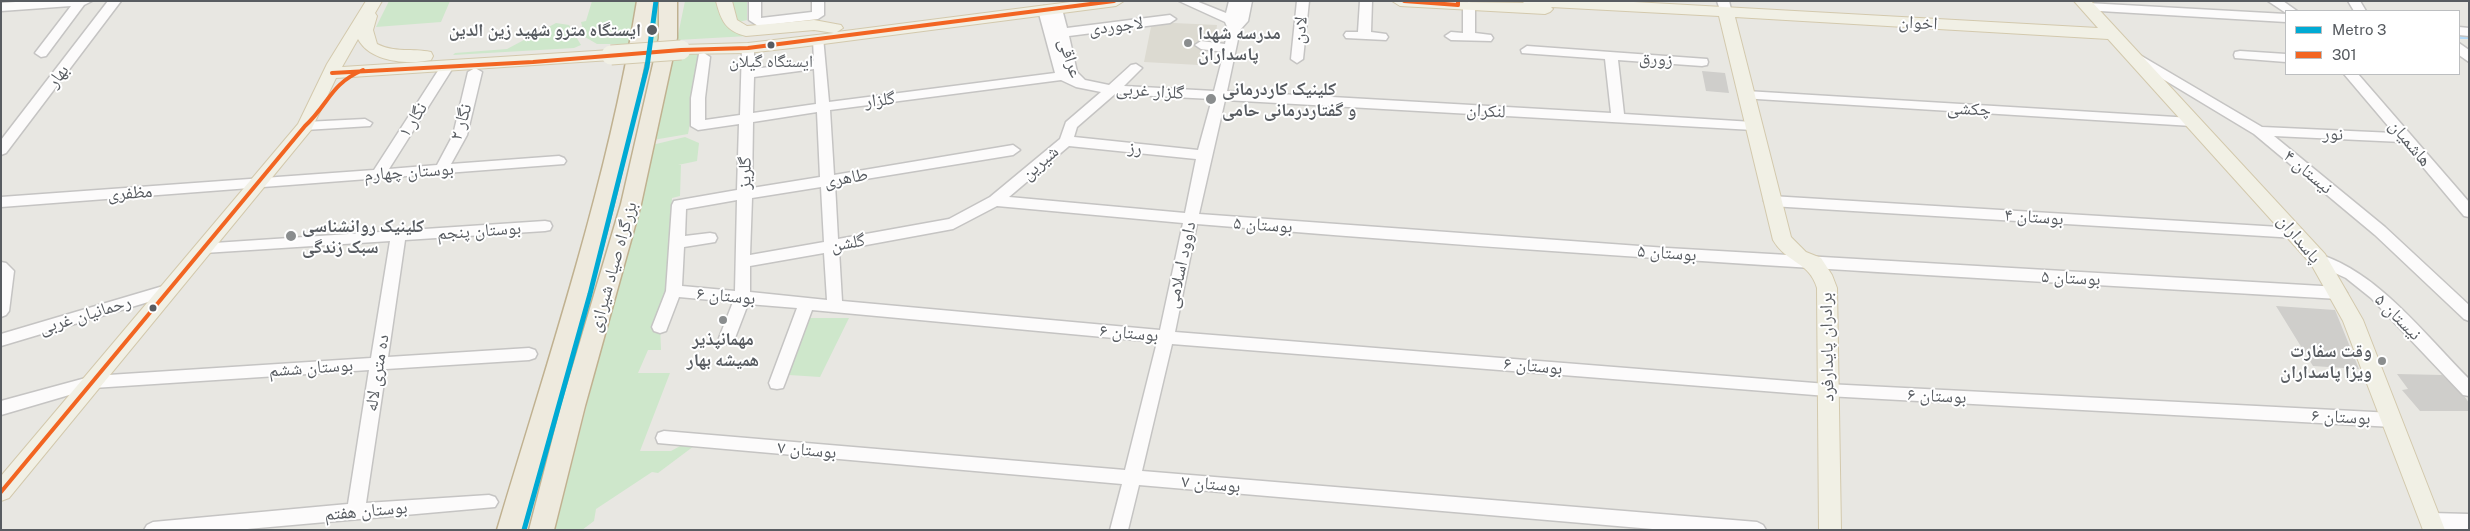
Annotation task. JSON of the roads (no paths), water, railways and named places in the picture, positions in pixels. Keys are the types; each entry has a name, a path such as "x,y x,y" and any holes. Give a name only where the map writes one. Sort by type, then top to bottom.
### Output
{"highway":[{"name":"بزرگراه صیاد شیرازی","path":"509,530 618,148 637,59 646,1"},
{"name":"بزرگراه صیاد شیرازی","path":"541,530 573,406 677,43 668,1"},
{"path":"677,43 682,1"}],"main road":[{"path":"375,1 363,30 370,46 385,54 448,62"},
{"path":"305,126 333,69 375,1"},
{"path":"724,1 729,23 738,29 756,30 814,25 835,28"},
{"path":"677,43 748,48 819,40 926,21 1040,5 1116,1"},
{"path":"1400,1 1725,10"},
{"path":"1530,1 1674,6 1725,10"},
{"name":"پاسداران","path":"2084,4 2318,259 2353,320 2393,420 2432,526"},
{"path":"1725,10 1782,240 1799,257 1814,263"},
{"name":"اخوان","path":"1725,10 2111,34"},
{"path":"333,69 612,51 677,43 926,21"},
{"path":"333,69 364,70 448,62"},
{"path":"1,492 305,126 319,114 336,83 350,74 364,70"},
{"name":"برادران پایدارفرد","path":"1814,263 1823,275 1827,288 1830,530"}],"street":[{"path":"9,5 86,1"},
{"name":"بهار","path":"3,145 115,1"},
{"path":"755,1 755,20 758,22 818,16 818,1"},
{"path":"1185,1 1233,24"},
{"name":"داوود اسلامی","path":"1119,530 1166,337 1204,155 1231,49 1235,1"},
{"name":"داوود اسلامی","path":"1233,24 1242,21 1246,1"},
{"name":"لادن","path":"1297,59 1303,1"},
{"path":"1364,36 1366,1"},
{"path":"2274,1 2289,10"},
{"path":"41,53 80,2"},
{"path":"1462,4 1469,37"},
{"path":"2084,4 2285,18"},
{"name":"عراقی","path":"1040,5 1062,33 1071,73 1081,84"},
{"name":"عراقی","path":"1040,5 1062,76 1081,84"},
{"path":"2211,14 2214,5 2259,8"},
{"path":"2211,14 2226,22 2285,25"},
{"name":"لاجوردی","path":"1062,33 1170,19"},
{"path":"1350,36 1382,37"},
{"path":"1451,36 1487,38"},
{"path":"819,40 835,306"},
{"path":"1201,45 1231,49"},
{"name":"گلریز","path":"742,298 748,48"},
{"path":"2460,48 2469,58"},
{"name":"زورق","path":"1527,50 1702,62"},
{"name":"نیستان ۴","path":"2130,54 2259,131 2380,231 2469,315"},
{"path":"2240,55 2285,58"},
{"name":"زورق","path":"1611,56 1618,118"},
{"name":"گلزار","path":"704,57 698,98 698,126 823,107 1062,76"},
{"name":"نگار ۱","path":"378,174 448,62"},
{"path":"748,74 821,64"},
{"name":"شیرین","path":"953,224 995,201 1066,141 1071,125 1136,68"},
{"name":"نگار ۲","path":"441,170 460,135 475,72"},
{"name":"هاشمیان","path":"2352,75 2469,212"},
{"name":"گلزار غربی","path":"1081,84 1110,89 1219,96"},
{"name":"چکشی","path":"1746,95 2192,122"},
{"name":"لنکران","path":"1219,96 1753,126"},
{"path":"305,126 365,123"},
{"name":"نور","path":"2259,131 2406,138"},
{"name":"رز","path":"1066,141 1204,155"},
{"name":"طاهری","path":"676,243 679,204 828,182 1013,150"},
{"name":"بوستان چهارم","path":"258,182 559,161"},
{"name":"مظفری","path":"1,202 258,182"},
{"name":"بوستان ۵","path":"995,201 1190,220 1814,263 2339,293"},
{"name":"بوستان ۴","path":"1771,201 2296,233"},
{"name":"گلشن","path":"743,262 953,224"},
{"name":"بوستان پنجم","path":"204,248 545,226"},
{"name":"ده متری لاله","path":"356,511 398,236"},
{"path":"660,327 674,291 676,243 710,238"},
{"name":"نیستان ۵","path":"2318,259 2351,274 2376,294 2469,390"},
{"path":"1,311 4,269"},
{"name":"رحمانیان غربی","path":"1,340 170,290"},
{"name":"بوستان ۶","path":"674,291 1166,337 1827,390 2393,420"},
{"path":"726,338 742,298"},
{"path":"777,383 807,303"},
{"name":"بوستان ششم","path":"1,408 93,382 529,354"},
{"name":"بوستان ۷","path":"664,438 1758,530"},
{"name":"بوستان هفتم","path":"153,530 291,523 356,511 489,502"},
{"path":"2432,526 2469,522"}],"waterway":[{"path":"2460,37 2469,37"}],"metro line":[{"name":"3","path":"524,530 590,294 647,67 656,1"}],"place":[{"name":"ایستگاه مترو شهید زین الدین","path":"652,30"},
{"name":"مدرسه شهدا پاسداران","path":"1188,43"},
{"name":"ایستگاه گیلان","path":"771,45"},
{"name":"کلینیک کاردرمانی و گفتاردرمانی حامی","path":"1211,99"},
{"name":"کلینیک روانشناسی سبک زندگی","path":"291,236"},
{"name":"مهمانپذیر همیشه بهار","path":"723,320"},
{"name":"وقت سفارت ویزا پاسداران","path":"2382,361"}]}
